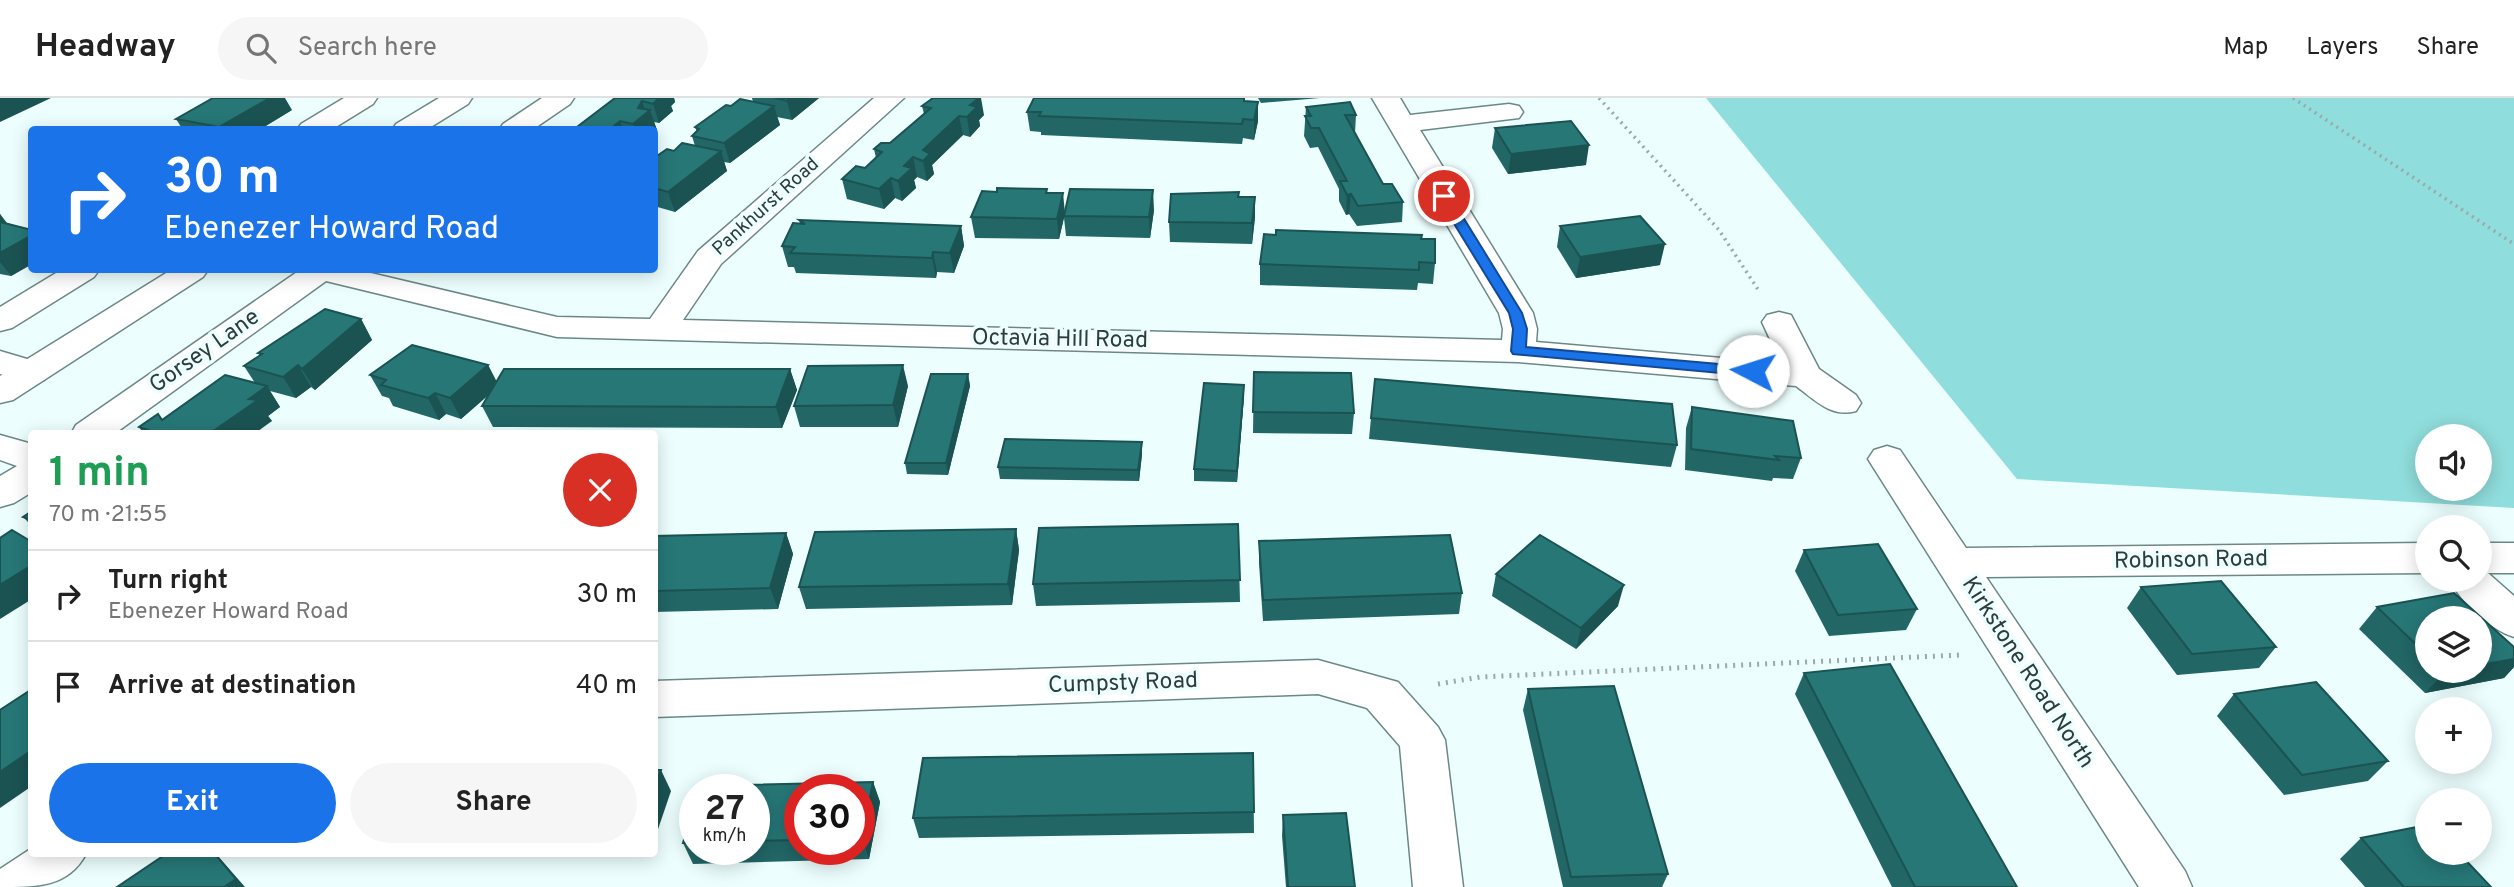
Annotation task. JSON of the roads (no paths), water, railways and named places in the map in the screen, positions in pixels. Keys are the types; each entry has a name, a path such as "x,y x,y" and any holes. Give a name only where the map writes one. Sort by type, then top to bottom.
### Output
{"street":[{"path":"318,126 363,98"},
{"path":"412,126 458,98"},
{"path":"519,126 560,98"},
{"name":"Pankhurst Road","path":"659,331 709,258 890,98"},
{"path":"1386,98 1516,313 1520,329 1518,351"},
{"path":"1401,124 1509,112"},
{"path":"0,321 78,273"},
{"path":"0,392 16,367 187,273"},
{"name":"Gorsey Lane","path":"95,430 316,273"},
{"name":"Octavia Hill Road","path":"332,273 557,327 1518,351 1805,376"},
{"path":"1779,322 1805,376 1843,403"},
{"path":"0,447 28,456"},
{"name":"Kirkstone Road North","path":"1887,459 2167,887"},
{"path":"0,494 28,476"},
{"name":"Robinson Road","path":"1955,563 2415,558"},
{"path":"2492,558 2514,558"},
{"path":"2483,592 2514,621"},
{"name":"Cumpsty Road","path":"658,699 1318,677 1382,695 1422,740 1438,887"},
{"path":"14,887 58,857"}]}
